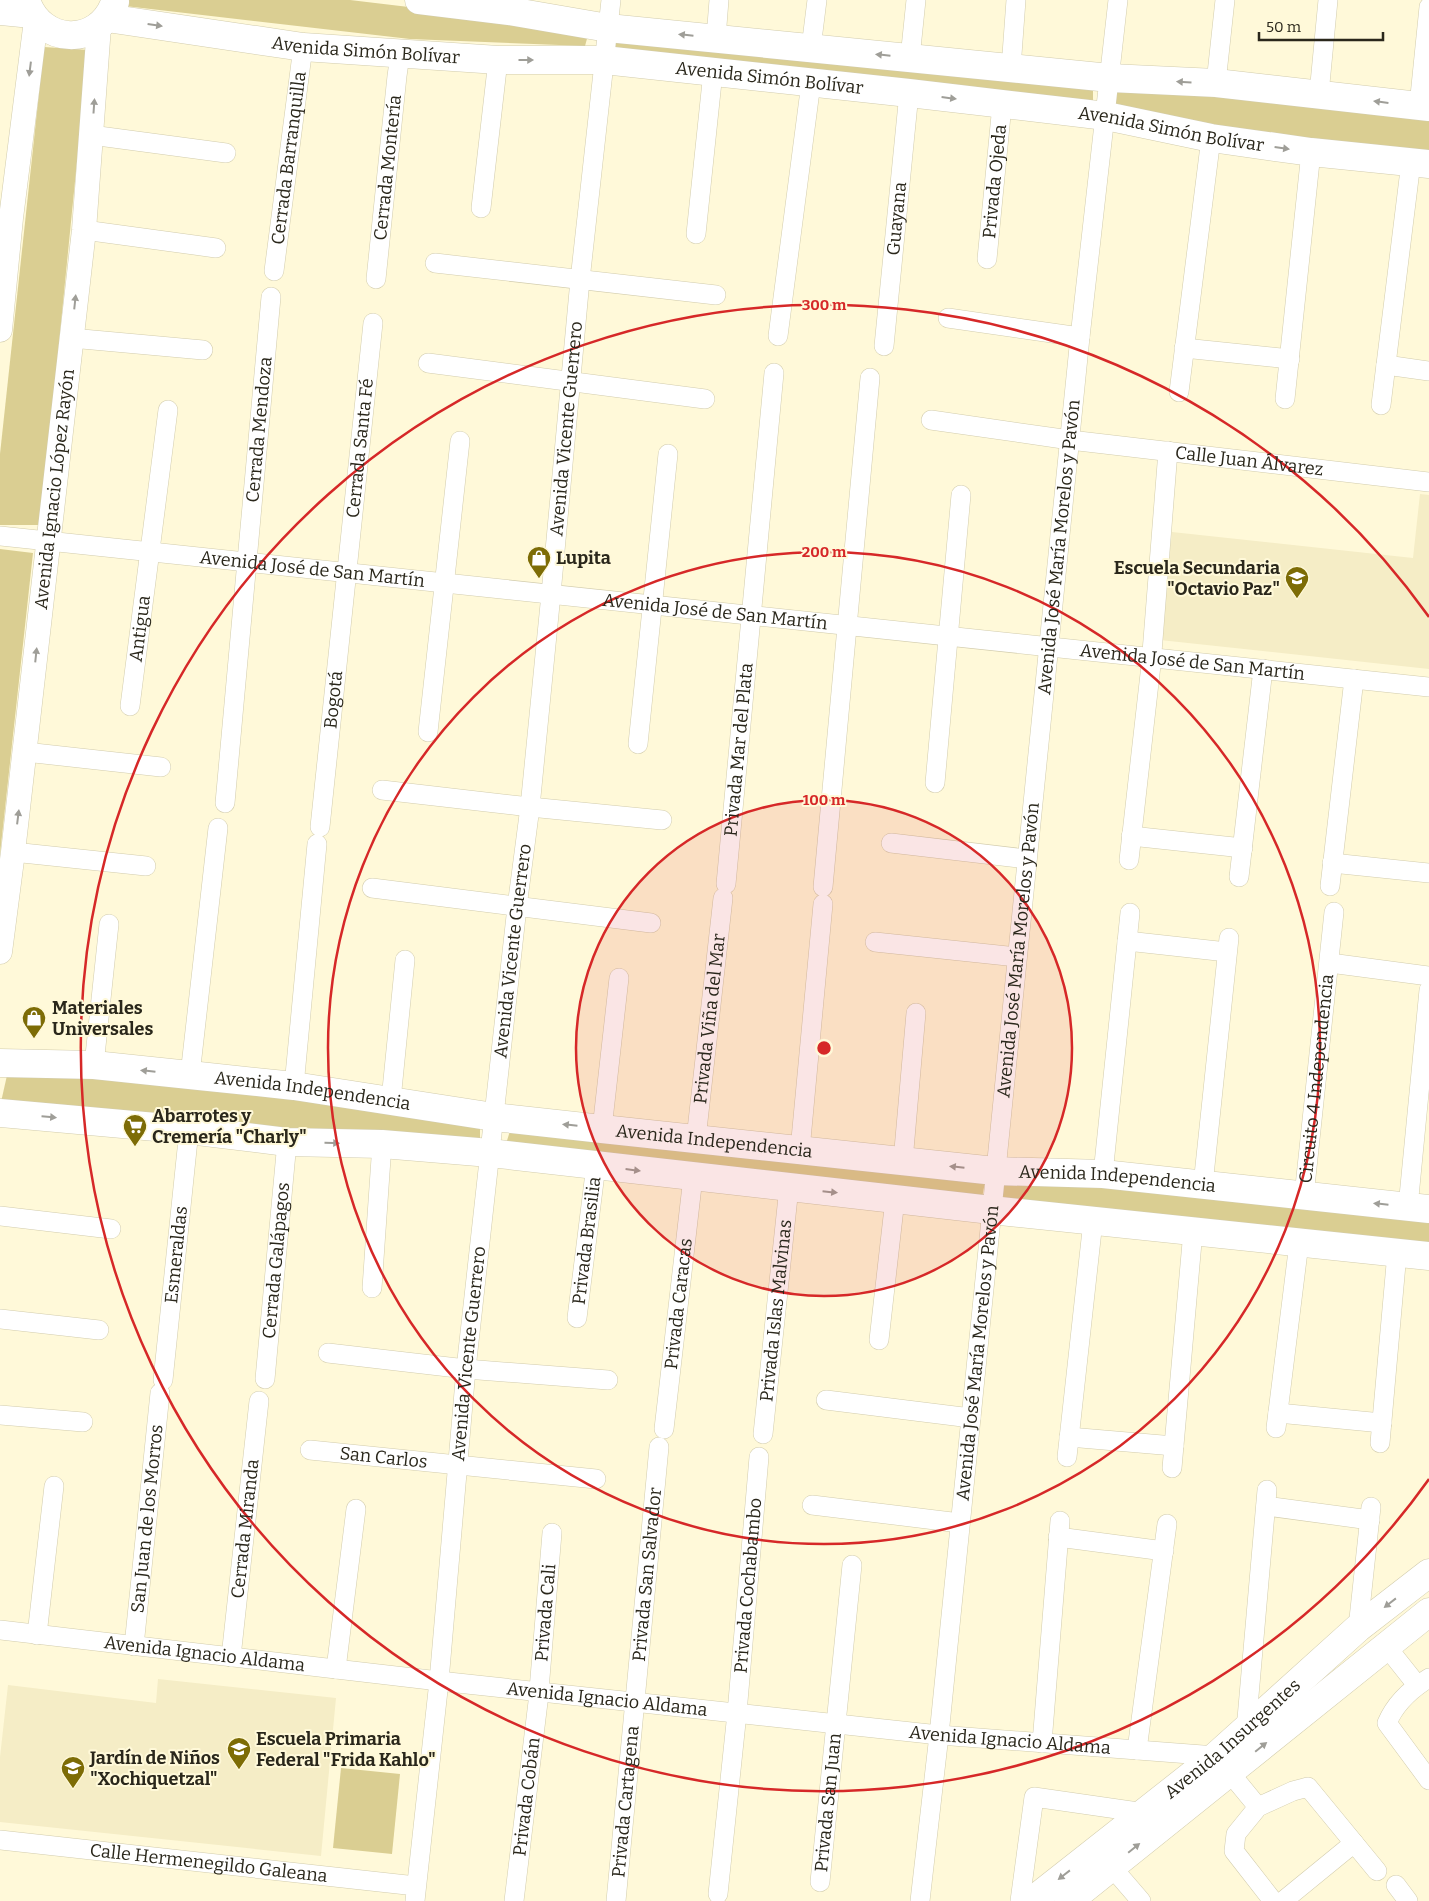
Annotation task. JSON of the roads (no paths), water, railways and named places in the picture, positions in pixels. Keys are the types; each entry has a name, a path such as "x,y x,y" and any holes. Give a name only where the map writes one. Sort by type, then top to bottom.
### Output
{"main road":[{"name":"Avenida Simón Bolívar","path":"419,0 510,5 608,28 1110,78 1216,83 1424,107"},
{"path":"0,11 31,12 47,29 60,34 74,36 87,33 107,15"},
{"name":"Avenida Simón Bolívar","path":"107,15 304,47 498,60 604,60 909,93 1106,116 1210,138 1311,152 1420,163"},
{"name":"Avenida Independencia","path":"0,1063 94,1065 294,1086 494,1117 602,1129 995,1171 1102,1174 1419,1208"},
{"name":"Avenida Independencia","path":"0,1113 189,1130 287,1142 382,1144 490,1153 991,1210 1429,1256"},
{"name":"Avenida Insurgentes","path":"1069,1901 1104,1858 1145,1813 1223,1764 1246,1730 1358,1628 1429,1573"},
{"name":"Avenida Insurgentes","path":"1032,1901 1104,1858 1223,1764 1386,1646 1429,1612"}],"street":[{"name":"Avenida Vicente Guerrero","path":"416,1893 439,1681 466,1369 517,907 530,807 552,594 580,280 611,0"},
{"path":"716,38 720,0"},
{"path":"811,48 817,0"},
{"path":"910,58 916,0"},
{"path":"1011,68 1016,0"},
{"name":"Avenida José María Morelos y Pavón","path":"920,1901 939,1734 1080,337 1118,0"},
{"path":"1216,83 1225,0"},
{"path":"1319,94 1328,0"},
{"path":"1424,107 1429,8"},
{"path":"0,325 6,218 31,12"},
{"name":"Avenida Ignacio López Rayón","path":"0,952 14,852 84,230 92,135 107,15"},
{"name":"Cerrada Barranquilla","path":"274,270 304,47"},
{"name":"Cerrada Montería","path":"376,279 400,54"},
{"path":"481,208 498,60"},
{"path":"696,234 713,72"},
{"path":"778,336 810,83"},
{"name":"Guayana","path":"884,346 909,93"},
{"name":"Privada Ojeda","path":"987,259 1002,105"},
{"path":"92,135 226,153"},
{"path":"1178,392 1210,138"},
{"path":"1285,399 1311,152"},
{"path":"1381,404 1420,163"},
{"path":"84,230 216,248"},
{"path":"435,263 716,295"},
{"name":"Cerrada Mendoza","path":"225,803 271,296"},
{"path":"948,318 1080,337"},
{"name":"Cerrada Santa Fé","path":"346,572 373,323"},
{"path":"71,338 203,350"},
{"path":"1184,348 1290,360"},
{"path":"428,363 705,399"},
{"path":"1386,365 1429,371"},
{"name":"Privada Mar del Plata","path":"724,891 774,373"},
{"path":"800,1150 870,378"},
{"name":"Antigua","path":"130,706 168,410"},
{"name":"Calle Juan Álvarez","path":"931,420 1070,440 1429,482"},
{"path":"428,732 460,441"},
{"path":"1129,860 1152,657 1168,451"},
{"path":"638,744 668,454"},
{"path":"935,783 961,495"},
{"name":"Avenida José de San Martín","path":"0,536 1429,687"},
{"name":"Bogotá","path":"294,1086 346,572"},
{"path":"1239,877 1263,669"},
{"path":"1330,886 1354,679"},
{"path":"25,752 161,767"},
{"path":"382,790 662,820"},
{"path":"190,1075 218,828"},
{"path":"1131,836 1243,848"},
{"path":"891,843 1027,859"},
{"path":"14,852 146,866"},
{"path":"1332,863 1429,873"},
{"path":"372,888 651,924"},
{"name":"Privada Viña del Mar","path":"696,1139 724,891"},
{"name":"Circuito 4 Independencia","path":"1304,1196 1334,912"},
{"path":"1102,1174 1130,913"},
{"path":"94,1065 108,924"},
{"path":"1127,941 1228,945 1203,1185"},
{"path":"875,942 1017,957"},
{"path":"390,1100 405,960"},
{"name":"Circuito 4 Independencia","path":"1330,963 1429,976"},
{"path":"602,1129 619,978"},
{"path":"1419,1208 1429,990"},
{"path":"903,1161 916,1013"},
{"name":"Esmeraldas","path":"162,1387 189,1130"},
{"name":"Cerrada Galápagos","path":"265,1379 287,1142"},
{"path":"372,1288 382,1144"},
{"name":"Privada Brasilia","path":"577,1318 596,1165"},
{"name":"Privada Caracas","path":"662,1438 693,1176"},
{"name":"Privada Islas Malvinas","path":"763,1434 789,1187"},
{"path":"879,1340 894,1199"},
{"path":"0,1216 111,1229"},
{"path":"1067,1457 1094,1221"},
{"path":"1172,1468 1193,1231"},
{"path":"1299,1243 1277,1420 1382,1423"},
{"path":"1380,1443 1397,1253"},
{"path":"0,1319 100,1330"},
{"path":"328,1353 466,1369 608,1380"},
{"name":"San Juan de los Morros","path":"134,1646 162,1387"},
{"path":"826,1400 971,1418"},
{"name":"Cerrada Miranda","path":"231,1657 260,1401"},
{"path":"0,1415 83,1422"},
{"path":"1069,1437 1174,1446"},
{"name":"Privada San Salvador","path":"636,1702 662,1438"},
{"name":"San Carlos","path":"310,1450 596,1479"},
{"name":"Privada Cochabambo","path":"718,1894 737,1713 759,1457"},
{"path":"37,1635 54,1486"},
{"path":"1246,1730 1266,1498 1370,1514 1358,1628"},
{"path":"812,1505 960,1523"},
{"path":"336,1669 356,1509"},
{"path":"1137,1750 1167,1524"},
{"path":"1042,1743 1059,1529 1164,1551"},
{"name":"Privada Cali","path":"539,1692 552,1533"},
{"name":"Privada San Juan","path":"820,1882 852,1565"},
{"name":"Avenida Ignacio Aldama","path":"0,1630 439,1681 837,1724 1137,1750 1223,1764"},
{"path":"1386,1646 1423,1682 1392,1710 1387,1723 1429,1780"},
{"name":"Privada Cobán","path":"514,1901 539,1692"},
{"name":"Privada Cartagena","path":"616,1901 636,1702"},
{"path":"1223,1764 1258,1807"},
{"path":"1273,1901 1234,1851 1236,1834 1258,1807 1293,1791 1308,1787 1377,1871"},
{"path":"1020,1901 1034,1797 1145,1813"},
{"name":"Calle Hermenegildo Galeana","path":"0,1840 416,1893"},
{"path":"1283,1901 1354,1843"},
{"path":"1104,1858 1141,1901"},
{"path":"1396,1885 1408,1901"}],"place":[{"name":"Lupita","path":"539,579"},
{"name":"Escuela Secundaria \"Octavio Paz\"","path":"1297,599"},
{"name":"Materiales Universales","path":"34,1039"},
{"name":"Abarrotes y Cremería \"Charly\"","path":"135,1147"},
{"name":"Escuela Primaria Federal \"Frida Kahlo\"","path":"239,1770"},
{"name":"Jardín de Niños \"Xochiquetzal\"","path":"73,1789"}]}
